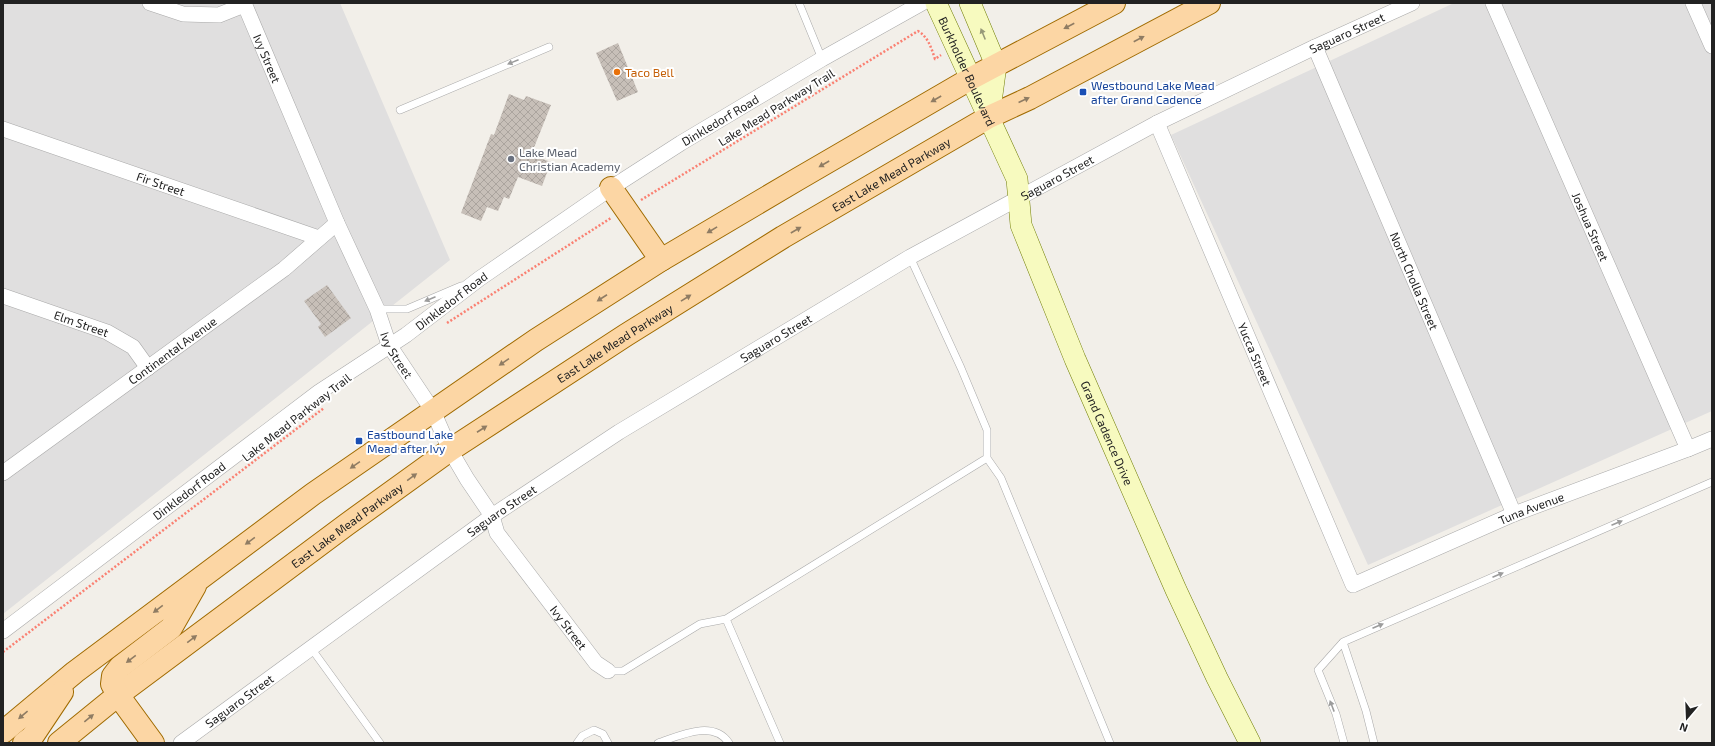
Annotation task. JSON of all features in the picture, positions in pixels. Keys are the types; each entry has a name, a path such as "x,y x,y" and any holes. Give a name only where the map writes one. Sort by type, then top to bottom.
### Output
{"main road":[{"name":"Burkholder Boulevard","path":"936,3 970,79 989,117"},
{"name":"Burkholder Boulevard","path":"970,3 996,65 989,117"},
{"path":"3,732 75,672 200,577 313,494 536,340 661,260 970,79 1114,3"},
{"name":"East Lake Mead Parkway","path":"59,743 118,695 240,602 450,450 626,335 777,241 989,117 1030,98 1193,8 1209,3"},
{"name":"Grand Cadence Drive","path":"989,117 1017,179 1021,225 1075,358 1176,590 1217,678 1251,742"},
{"path":"612,188 661,260"},
{"path":"153,743 118,695 112,684 113,676 120,667 171,628 200,577"},
{"path":"24,743 32,736 75,672"}],"street":[{"path":"150,3 183,14 219,16 244,4"},
{"name":"Dinkledorf Road","path":"3,631 319,392 406,335 479,279 612,188 681,143 822,59 922,3"},
{"name":"Saguaro Street","path":"181,743 492,516 619,432 910,257 1157,123 1315,47 1412,3"},
{"name":"Joshua Street","path":"1493,3 1688,449"},
{"path":"1693,3 1712,46"},
{"name":"Ivy Street","path":"244,4 337,223 377,309 389,345 433,411 450,450 467,480 492,516 497,533 596,663 608,671"},
{"name":"North Cholla Street","path":"1315,47 1514,514"},
{"name":"Yucca Street","path":"1157,123 1353,585"},
{"name":"Fir Street","path":"3,129 319,238"},
{"name":"Continental Avenue","path":"3,473 284,269 337,223"},
{"name":"Elm Street","path":"3,296 107,332 133,347 148,368"},
{"name":"Tuna Avenue","path":"1353,585 1514,514 1688,449 1712,438"}],"lane":[{"path":"800,3 822,59"},
{"path":"400,110 550,47"},
{"path":"910,257 961,368 987,430 987,458 1001,478 1110,743"},
{"path":"377,309 407,309 479,279"},
{"path":"608,671 623,671 700,624 726,619 987,458"},
{"path":"1344,743 1336,714 1318,670 1343,642 1712,482"},
{"path":"726,619 780,743"},
{"path":"1343,642 1366,711 1374,743"},
{"path":"311,648 381,743"},
{"path":"577,743 582,736 594,730 603,734 608,743"},
{"path":"658,743 690,733 708,731 716,732 723,736 729,743"}],"path":[{"name":"Lake Mead Parkway Trail","path":"643,199 917,30 924,34 928,40 935,58"},
{"path":"447,323 614,217"},
{"name":"Lake Mead Parkway Trail","path":"3,652 327,406"}],"shaded area":[{"path":"3,3 340,3 450,260 3,614"},
{"path":"1454,3 1712,3 1712,411 1368,565 1171,135"}],"building":[{"name":"Taco Bell","path":"618,43 638,92 617,101 596,53"},
{"name":"Lake Mead Christian Academy","path":"509,94 524,100 526,96 551,105 531,155 551,162 542,186 518,177 509,199 504,197 498,211 487,207 481,221 461,213 491,134 494,135"},
{"path":"327,285 351,318 325,337 318,327 321,324 304,301"}],"place":[{"name":"Taco Bell","path":"617,72"},
{"name":"Westbound Lake Mead after Grand Cadence","path":"1083,92"},
{"name":"Lake Mead Christian Academy","path":"511,159"},
{"name":"Eastbound Lake Mead after Ivy","path":"359,441"}]}
